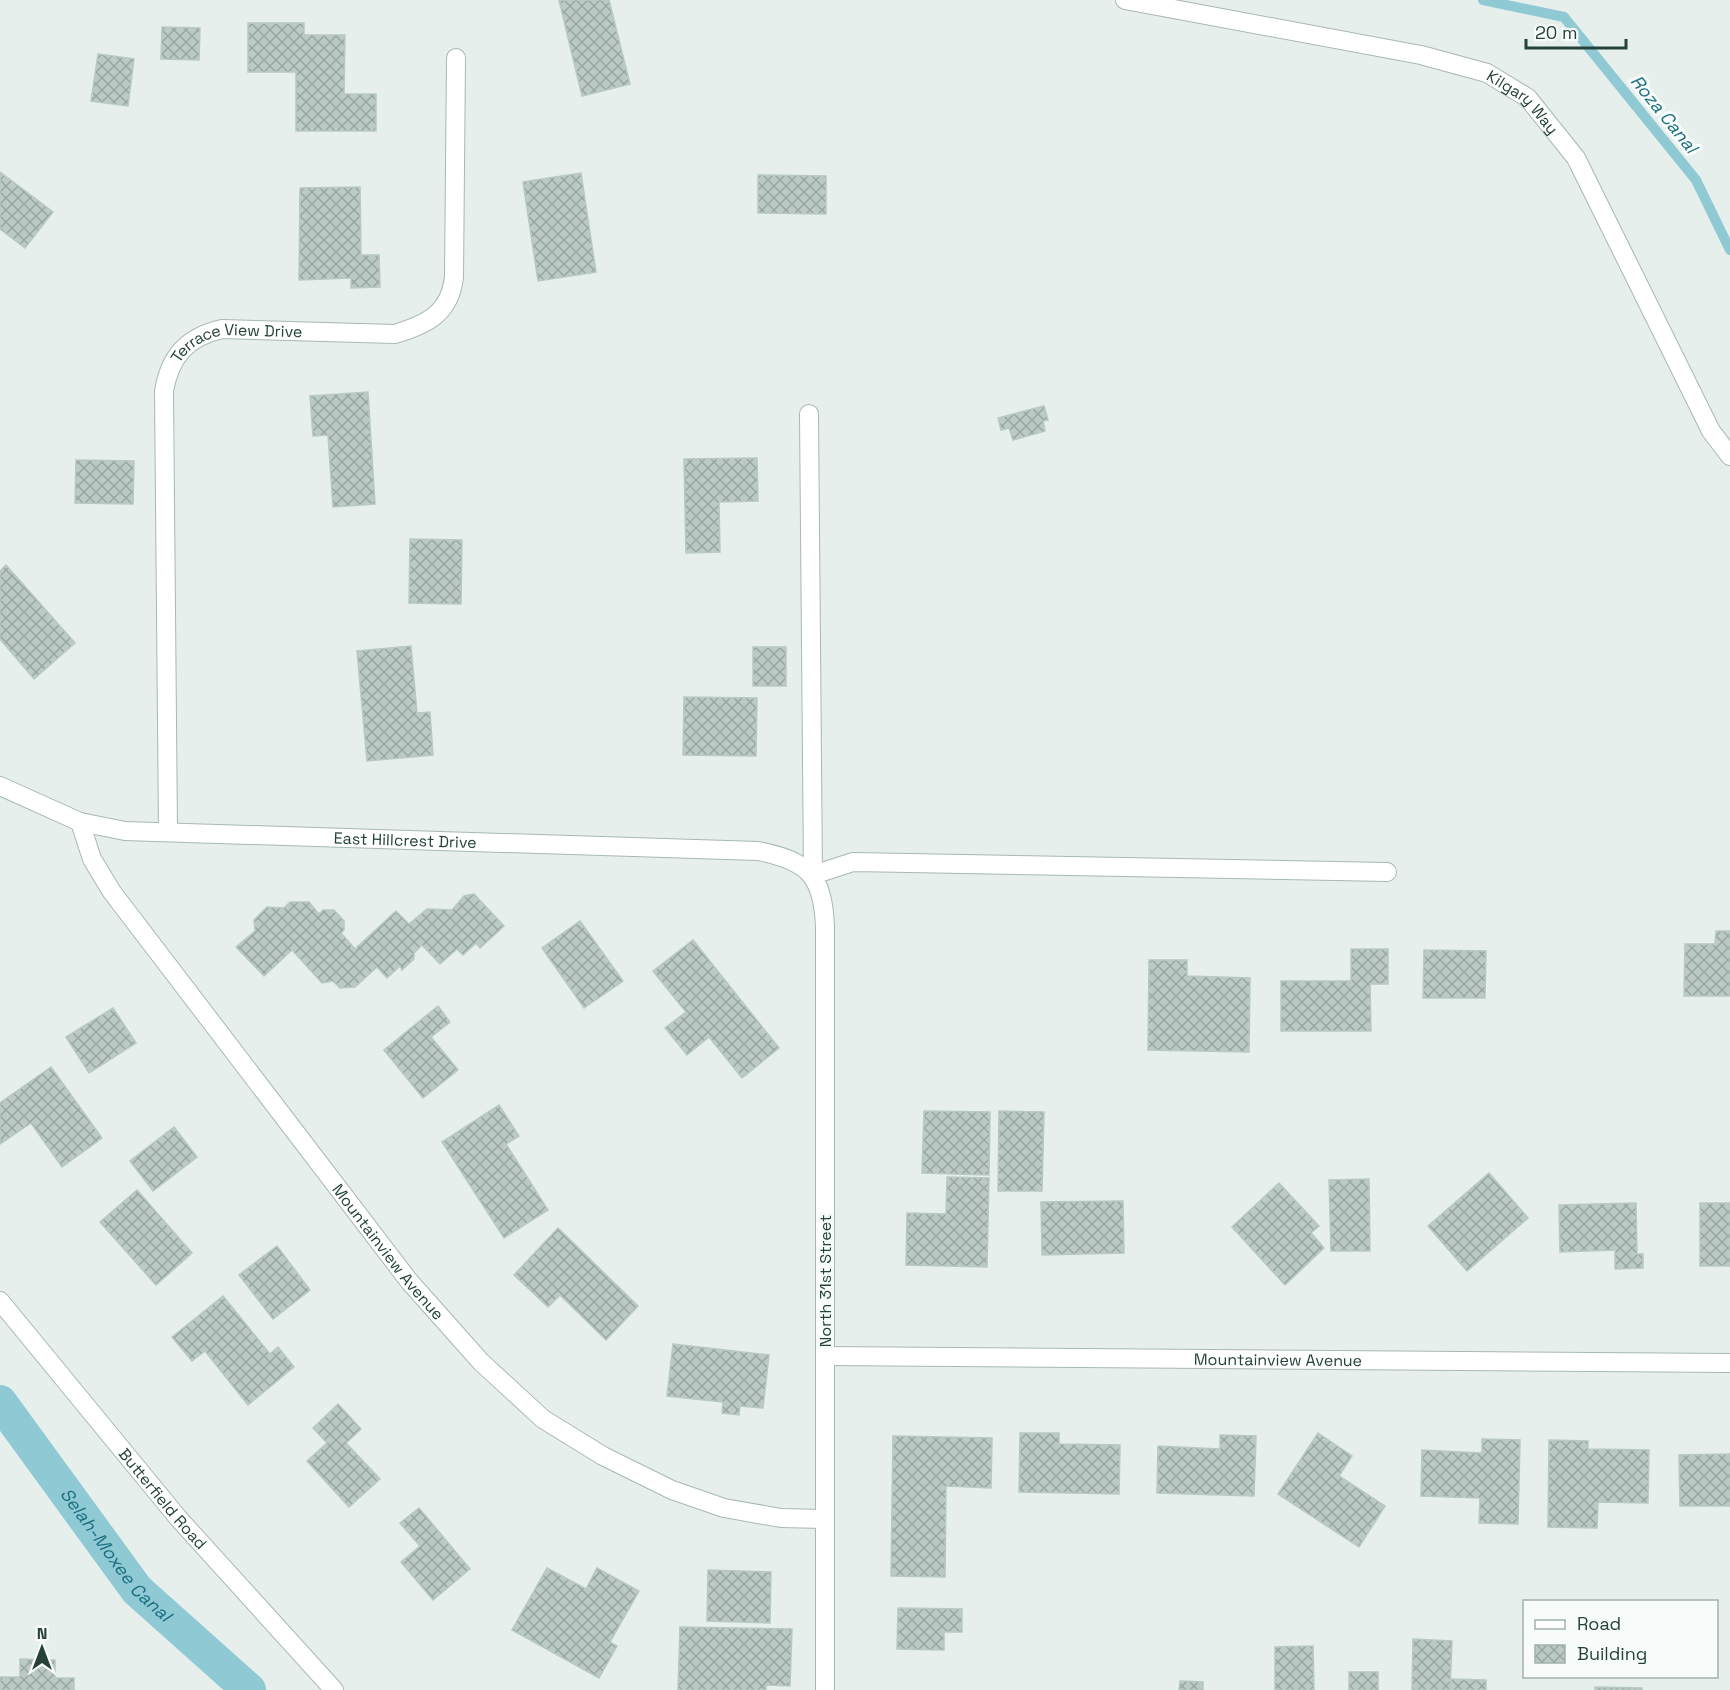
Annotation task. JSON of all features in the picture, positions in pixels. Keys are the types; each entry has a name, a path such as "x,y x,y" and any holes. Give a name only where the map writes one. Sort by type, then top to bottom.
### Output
{"street":[{"name":"Kilgary Way","path":"1125,0 1421,56 1487,73 1528,98 1576,158 1711,431 1730,456"},
{"name":"Terrace View Drive","path":"168,832 164,391 167,374 175,358 187,345 203,334 222,329 396,334 416,328 446,307 452,292 454,277 456,58"},
{"path":"809,414 813,875 854,862 1387,872"},
{"name":"East Hillcrest Drive","path":"0,786 80,822 125,831 758,851 800,863 813,875"},
{"name":"Mountainview Avenue","path":"80,822 92,859 111,892 402,1272 481,1362 543,1419 603,1456 672,1490 724,1508 781,1518 824,1519"},
{"name":"North 31st Street","path":"813,875 824,903 825,927 825,1690"},
{"name":"Butterfield Road","path":"0,1301 178,1519 334,1690"},
{"name":"Mountainview Avenue","path":"825,1356 1730,1363"}],"building":[{"path":"559,0 609,0 630,84 582,96"},
{"path":"248,23 304,23 304,35 345,35 344,94 376,94 376,131 296,131 296,72 248,72"},
{"path":"162,27 200,28 199,60 161,59"},
{"path":"98,54 134,59 128,106 91,101"},
{"path":"0,172 53,212 25,248 0,229"},
{"path":"581,173 596,272 538,281 523,182"},
{"path":"758,175 826,176 826,214 758,213"},
{"path":"360,187 361,255 379,255 380,287 351,288 351,278 299,280 300,188"},
{"path":"368,392 375,504 333,507 328,435 313,436 310,396"},
{"path":"1044,406 1048,420 1043,421 1045,431 1013,440 1009,428 1001,430 998,418"},
{"path":"757,458 758,501 719,502 720,552 686,553 684,459"},
{"path":"76,460 134,461 133,504 75,503"},
{"path":"410,539 462,540 461,604 409,603"},
{"path":"6,565 75,643 34,679 0,639 0,571"},
{"path":"411,646 417,713 430,712 433,755 367,761 357,651"},
{"path":"753,647 786,647 786,686 753,686"},
{"path":"684,697 757,698 756,756 683,755"},
{"path":"474,894 504,926 480,948 476,943 463,955 457,949 440,964 422,945 414,953 414,959 402,970 400,966 387,978 377,967 355,987 340,988 333,981 322,983 292,950 264,976 236,947 255,931 254,920 267,907 284,908 290,902 309,902 319,914 323,910 334,910 344,921 344,930 341,933 355,949 396,911 409,924 427,909 452,910 464,896"},
{"path":"580,921 623,981 584,1008 542,948"},
{"path":"1716,931 1730,931 1730,996 1684,996 1685,944 1715,944"},
{"path":"693,940 779,1048 742,1078 709,1037 687,1055 665,1028 686,1012 653,971"},
{"path":"1351,949 1388,949 1388,984 1370,984 1371,1031 1281,1031 1281,981 1351,981"},
{"path":"1424,950 1486,951 1485,998 1423,998"},
{"path":"1149,960 1187,960 1187,976 1250,978 1249,1052 1148,1050"},
{"path":"438,1006 450,1022 431,1037 458,1070 423,1098 384,1050"},
{"path":"113,1008 136,1043 89,1073 66,1037"},
{"path":"51,1067 102,1138 62,1167 31,1123 0,1144 0,1103"},
{"path":"499,1105 519,1136 506,1144 548,1210 504,1238 442,1142"},
{"path":"924,1111 990,1112 989,1175 922,1173"},
{"path":"999,1111 1044,1112 1042,1191 998,1191"},
{"path":"174,1127 197,1157 153,1191 130,1161"},
{"path":"1489,1173 1528,1218 1467,1271 1428,1226"},
{"path":"947,1177 989,1178 987,1267 906,1265 907,1213 946,1214"},
{"path":"1369,1179 1370,1251 1331,1251 1329,1180"},
{"path":"1279,1183 1319,1226 1311,1233 1324,1248 1285,1285 1232,1227"},
{"path":"137,1190 192,1253 156,1285 100,1222"},
{"path":"1123,1201 1124,1253 1042,1255 1041,1202"},
{"path":"1636,1203 1637,1254 1643,1254 1643,1268 1615,1269 1615,1250 1560,1252 1559,1205"},
{"path":"1700,1203 1730,1203 1730,1266 1700,1266"},
{"path":"558,1228 638,1306 606,1340 560,1295 548,1307 514,1275"},
{"path":"277,1246 310,1290 273,1319 239,1275"},
{"path":"223,1296 270,1354 278,1347 294,1367 248,1405 205,1351 192,1361 172,1337"},
{"path":"673,1344 769,1355 763,1408 740,1406 739,1415 722,1413 723,1402 667,1396"},
{"path":"338,1404 361,1429 346,1443 380,1479 349,1507 307,1461 327,1443 313,1428"},
{"path":"1020,1433 1059,1433 1059,1444 1120,1445 1119,1494 1019,1492"},
{"path":"1318,1433 1352,1456 1339,1476 1385,1506 1359,1547 1278,1494"},
{"path":"1220,1435 1256,1436 1254,1496 1157,1493 1158,1446 1220,1449"},
{"path":"893,1436 992,1438 991,1488 946,1486 945,1577 891,1576"},
{"path":"1482,1439 1520,1440 1518,1524 1479,1523 1480,1498 1421,1496 1422,1450 1482,1453"},
{"path":"1549,1440 1588,1441 1588,1449 1649,1450 1648,1503 1598,1502 1597,1528 1548,1527"},
{"path":"1730,1454 1730,1506 1680,1506 1679,1455"},
{"path":"419,1508 470,1569 433,1600 401,1562 420,1546 400,1523"},
{"path":"547,1568 586,1589 597,1568 639,1591 610,1642 617,1646 599,1678 512,1630"},
{"path":"708,1570 771,1572 770,1623 707,1621"},
{"path":"898,1608 962,1609 962,1632 944,1632 944,1650 897,1649"},
{"path":"680,1627 792,1629 790,1686 766,1685 766,1690 678,1690"},
{"path":"1413,1639 1452,1641 1450,1690 1412,1690"},
{"path":"1313,1646 1314,1690 1275,1690 1275,1647"},
{"path":"20,1659 55,1660 55,1678 74,1678 74,1690 0,1690 0,1677 20,1677"},
{"path":"1349,1672 1378,1672 1378,1690 1349,1690"},
{"path":"1451,1679 1486,1680 1486,1690 1451,1690"},
{"path":"1180,1681 1203,1682 1203,1690 1179,1690"},
{"path":"1595,1687 1642,1688 1642,1690 1595,1690"}],"waterway":[{"name":"Roza Canal","path":"1483,0 1564,17 1696,180 1730,250"},
{"name":"Selah-Moxee Canal","path":"0,1402 137,1590 249,1690"}]}
